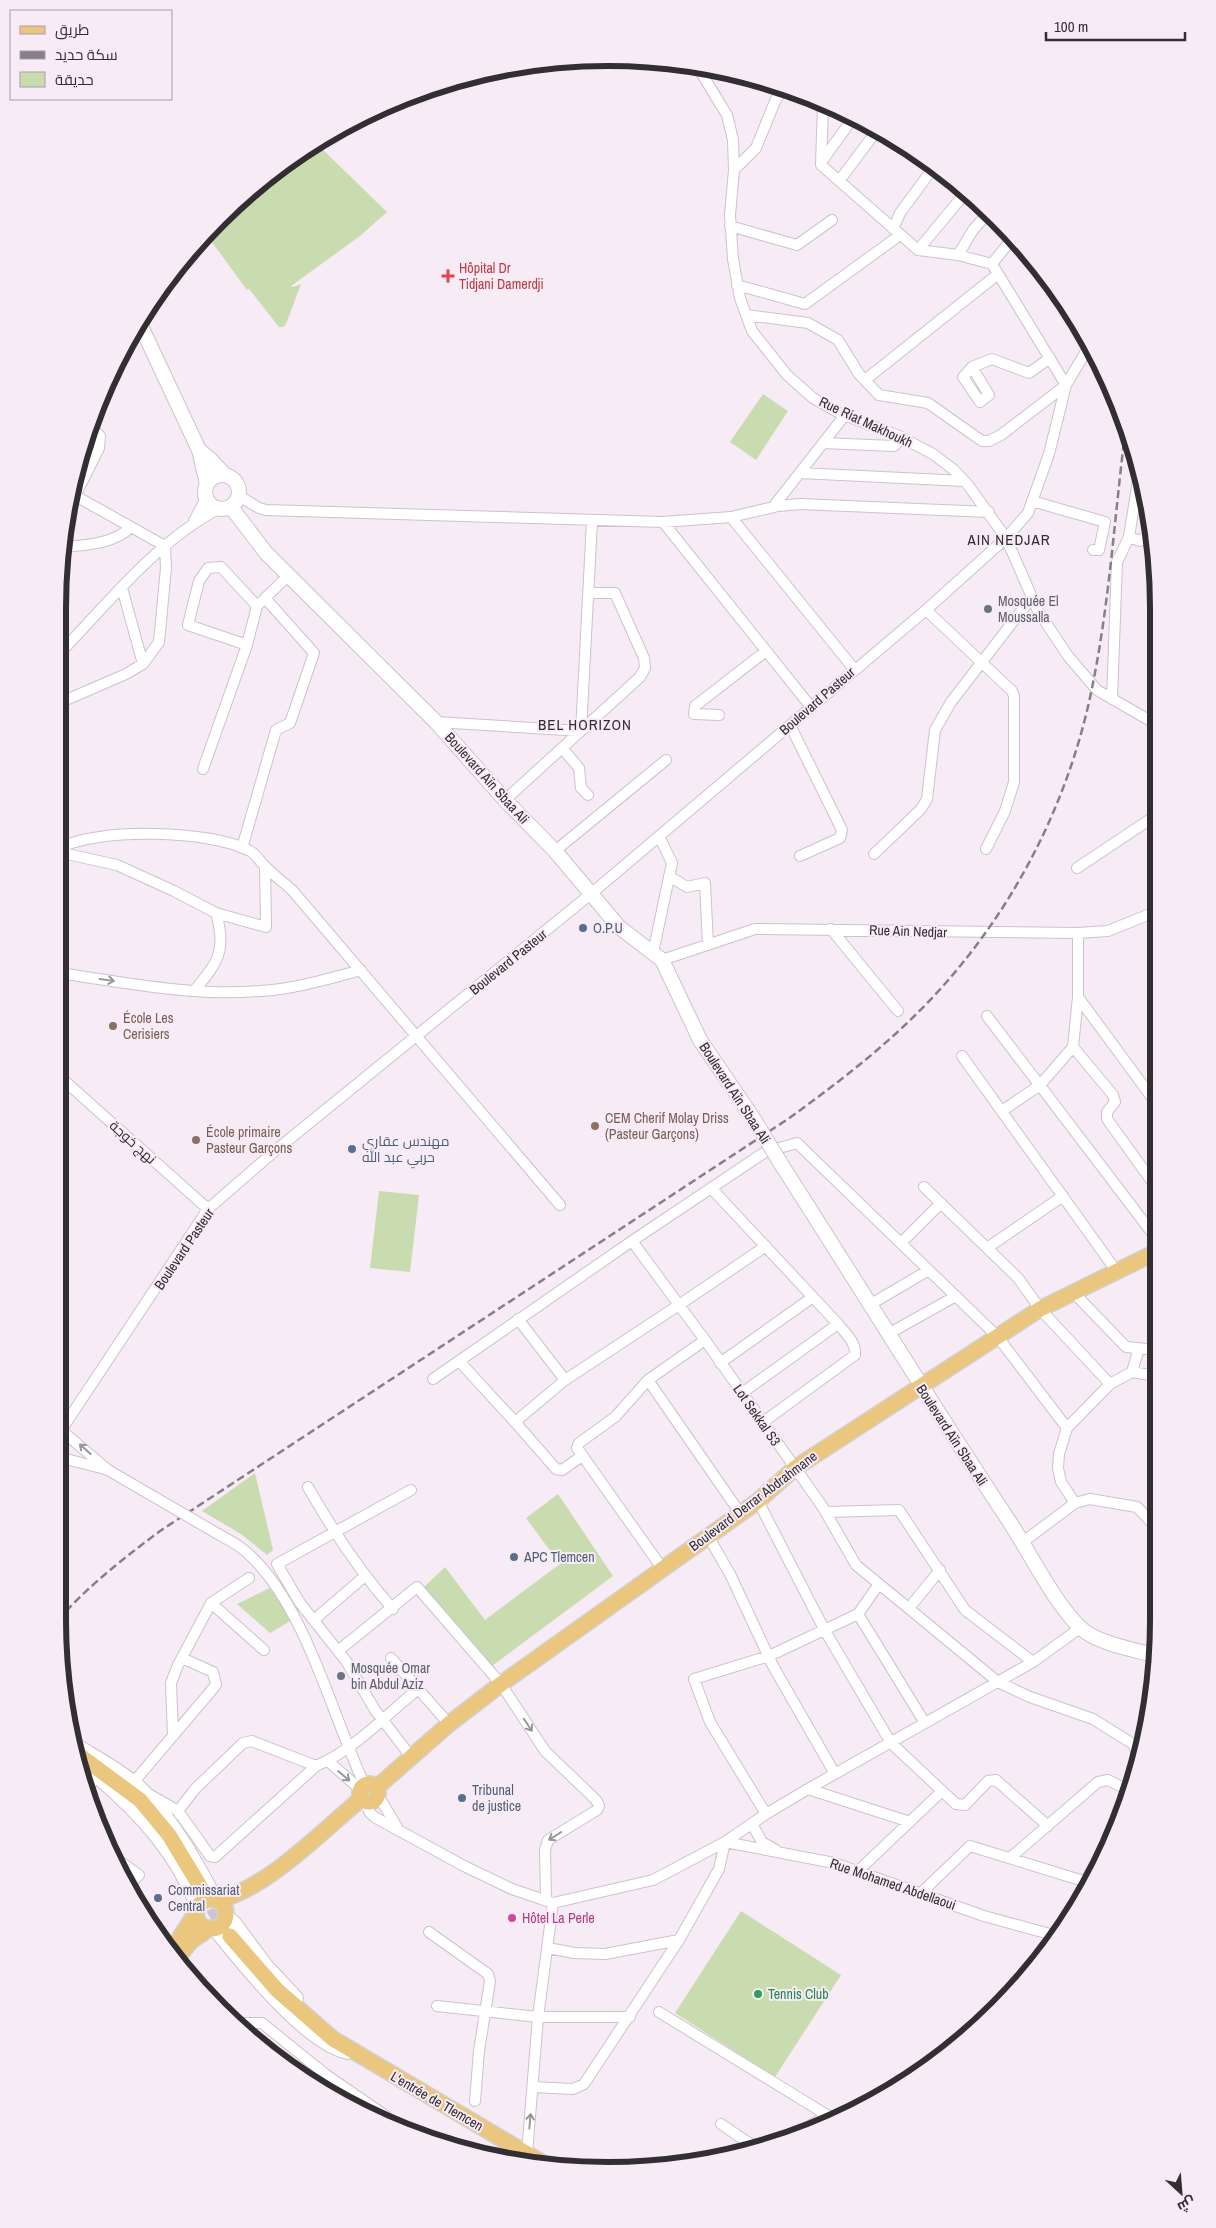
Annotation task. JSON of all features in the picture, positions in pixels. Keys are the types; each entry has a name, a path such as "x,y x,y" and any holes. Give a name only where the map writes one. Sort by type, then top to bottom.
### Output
{"main road":[{"path":"143,331 199,450 209,503 229,504 236,482 225,475 199,450"},
{"path":"207,491 215,477 225,475"},
{"name":"Boulevard Aïn Sbaa Ali","path":"229,504 266,553 436,722 505,800 555,851 619,927 657,957 700,1040 753,1118 871,1304 919,1385 1023,1542 1066,1612 1080,1628 1096,1638 1149,1654"},
{"name":"Boulevard Derrar Abdrahmane","path":"221,1907 280,1867 412,1758 449,1724 501,1684 758,1501 795,1468 919,1385 1040,1309 1150,1255"},
{"name":"L'entrée de Tlemcen","path":"83,1750 137,1787 163,1813 184,1843 221,1907 272,1973 297,1999 346,2041 354,2053"},
{"path":"85,1759 140,1800 169,1835 200,1888"},
{"path":"87,1768 142,1816 156,1833 181,1872 197,1909 201,1924 212,1928"},
{"path":"175,1945 197,1909 207,1899 221,1907 220,1925 191,1941 181,1954"},
{"name":"L'entrée de Tlemcen","path":"212,1928 253,1976 289,2012 327,2044 337,2050 354,2053"},
{"name":"L'entrée de Tlemcen","path":"230,1936 277,1990 323,2031 354,2053 530,2156"}],"street":[{"name":"Rue Riat Makhoukh","path":"703,75 727,114 733,140 734,170 730,226 737,284 752,331 787,375 814,398 844,415 902,438 933,454 964,480 1006,538 1038,611 1068,656 1097,690 1150,721"},
{"path":"734,170 756,148 776,99 780,94"},
{"path":"823,111 822,166 918,250 958,255 992,264 1066,385"},
{"path":"822,162 850,123"},
{"path":"839,181 873,136"},
{"path":"737,284 805,304 897,232 900,213 930,173"},
{"path":"918,250 961,198"},
{"path":"958,255 973,230 984,218"},
{"path":"730,226 797,245 832,220"},
{"path":"992,264 1009,244"},
{"path":"865,380 998,274"},
{"path":"746,315 808,323 838,340 859,374 879,395 928,403 982,441 989,441 1001,435 1066,385 1085,352"},
{"path":"972,367 992,359 1030,373 1050,358"},
{"name":"Boulevard Pasteur","path":"66,1422 208,1209 276,1150 592,893 854,669 926,610 1006,538 1028,513 1049,454 1066,385"},
{"path":"773,507 844,415"},
{"path":"83,476 98,448 100,436 96,432"},
{"path":"822,443 894,446 902,438"},
{"path":"800,472 964,480"},
{"path":"66,647 122,588 165,546 190,525 198,515 207,491"},
{"path":"1112,699 1117,562 1129,537 1136,491"},
{"path":"78,498 165,546"},
{"path":"1032,502 1105,522 1099,550 1093,550"},
{"path":"190,525 229,504 266,510 663,522 731,517 773,507 800,504 989,512"},
{"path":"731,517 854,669"},
{"path":"581,731 592,521"},
{"path":"663,522 811,707"},
{"path":"70,546 86,545 121,537 130,527"},
{"path":"1129,537 1140,541 1145,537"},
{"path":"66,700 126,674 143,664 159,642 166,568 165,546"},
{"path":"247,645 188,625 199,581 208,568 222,567 257,606"},
{"path":"203,769 247,645 257,606 288,576"},
{"path":"122,588 143,664"},
{"path":"505,800 640,677 645,668 644,658 615,593 589,593"},
{"path":"874,854 921,809 927,799 935,730 951,702 1032,597"},
{"path":"242,848 276,730 290,723 314,653 265,598"},
{"path":"926,610 1012,691 1014,696 1014,782 1005,811 986,849"},
{"path":"719,715 694,714 695,706 766,651"},
{"path":"436,722 581,731"},
{"path":"790,725 842,830 842,835 837,840 800,856"},
{"path":"562,748 579,768 581,788 588,795"},
{"path":"555,851 666,760"},
{"path":"1077,868 1150,819"},
{"path":"66,847 110,836 140,833 185,836 242,848 252,852 292,890 560,1205"},
{"path":"657,957 672,863 659,836"},
{"path":"66,851 118,866 216,913 266,927 265,866"},
{"path":"669,876 687,886 705,883 708,945"},
{"path":"194,992 218,961 222,948 222,934 216,913"},
{"name":"Rue Ain Nedjar","path":"657,957 708,945 755,929 1078,933 1108,930 1150,915"},
{"path":"831,929 898,1010"},
{"path":"1002,1111 1040,1085 1073,1047 1078,997 1078,933"},
{"path":"66,974 194,992 260,992 323,980 361,970"},
{"path":"1078,997 1150,1095"},
{"path":"987,1016 1150,1230"},
{"path":"1073,1047 1113,1095 1115,1102 1107,1112 1107,1119 1150,1179"},
{"path":"962,1056 1117,1272"},
{"name":"نهج خوجة","path":"66,1082 208,1209"},
{"path":"433,1379 632,1240 765,1152 797,1143 997,1336 1067,1428"},
{"path":"924,1187 1018,1278 1040,1309 1110,1384"},
{"path":"711,1188 838,1324 856,1348 855,1356 762,1423"},
{"path":"987,1248 1063,1196"},
{"path":"901,1243 941,1203"},
{"name":"Lot Sekkal S3","path":"632,1240 826,1512 856,1564 998,1682 1030,1697 1093,1719 1133,1744 1134,1747"},
{"path":"515,1422 565,1380 766,1246"},
{"path":"871,1304 929,1270"},
{"path":"1074,1293 1126,1346 1150,1349"},
{"path":"888,1334 956,1296"},
{"path":"720,1363 813,1297"},
{"path":"518,1320 565,1380"},
{"path":"742,1394 838,1324"},
{"path":"662,1568 576,1448 579,1443 615,1416 648,1380 705,1340"},
{"path":"1132,1372 1139,1348"},
{"path":"459,1361 556,1469 562,1470 582,1456"},
{"path":"1076,1503 1061,1482 1058,1468 1058,1454 1067,1428 1110,1384 1132,1372 1150,1375"},
{"path":"648,1380 740,1513"},
{"name":"Boulevard Pasteur","path":"66,1437 108,1470"},
{"path":"66,1459 108,1470 244,1550 266,1572 292,1610 308,1646 347,1748 368,1793 370,1813 464,1866 512,1889 550,1901 653,1880 725,1842 766,1814 808,1789 891,1744 1033,1662 1080,1628"},
{"path":"308,1486 334,1533 365,1576 393,1608"},
{"path":"411,1490 277,1564 300,1603 315,1619 382,1719 412,1758"},
{"path":"1023,1542 1076,1503 1090,1499 1137,1508 1150,1521"},
{"path":"758,1501 824,1629 891,1744 956,1804 965,1805 988,1781 996,1780 1048,1826"},
{"path":"826,1512 899,1510 965,1610 1033,1662"},
{"path":"708,1536 730,1574 773,1666 835,1774"},
{"path":"909,1608 940,1570"},
{"path":"315,1619 365,1576"},
{"path":"173,1736 170,1684 182,1658 211,1603 249,1578"},
{"path":"766,1814 710,1722 694,1682 697,1677 769,1656 858,1614 879,1584"},
{"path":"338,1651 417,1587 501,1684 545,1751 596,1800 599,1806 596,1810 548,1840 544,1850 550,1901 548,1948 538,2017 527,2154"},
{"path":"211,1603 264,1650"},
{"path":"858,1614 925,1723"},
{"path":"182,1658 213,1672 216,1685 173,1736 137,1787 178,1810 212,1858 316,1766 328,1761 347,1748 418,1689"},
{"path":"391,1658 449,1724"},
{"path":"178,1810 195,1789 243,1743 252,1741 316,1766"},
{"path":"328,1761 368,1793 400,1829"},
{"path":"92,1782 96,1774"},
{"path":"1010,1858 1103,1779 1123,1788"},
{"path":"808,1789 910,1822"},
{"path":"858,1871 941,1792"},
{"path":"178,1810 184,1827 184,1843"},
{"path":"752,1824 762,1842 771,1848 796,1855"},
{"path":"533,2087 573,2089 584,2084 630,2017 679,1940 720,1869 725,1842"},
{"name":"Rue Mohamed Abdellaoui","path":"725,1842 834,1863 984,1916 1049,1934"},
{"path":"921,1893 970,1846 1083,1880"},
{"path":"124,1864 139,1876 133,1881"},
{"path":"429,1932 488,1974 490,1981 484,2010 475,2101"},
{"path":"548,1948 574,1953 605,1954 679,1940"},
{"path":"437,2006 538,2017 630,2017"},
{"path":"660,2012 829,2115"},
{"path":"246,2022 262,2023 325,2074 378,2111"},
{"path":"325,2074 325,2082"},
{"path":"722,2124 749,2143"}],"green space":[{"path":"322,149 387,212 360,236 291,286 301,284 286,324 283,327 279,327 249,289 247,290 211,240 225,225 278,178"},
{"path":"763,394 788,411 756,460 730,442"},
{"path":"379,1191 419,1195 410,1272 370,1268"},
{"path":"255,1473 273,1550 267,1555 241,1534 202,1511"},
{"path":"558,1494 613,1576 492,1666 423,1588 445,1567 485,1620 560,1564 526,1518"},
{"path":"272,1587 292,1620 270,1633 237,1604"},
{"name":"Tennis Club","path":"741,1911 841,1975 775,2077 675,2013"}],"tunnel":[{"path":"201,1888 230,1936"}],"railway":[{"path":"66,1612 94,1584 160,1531 788,1119 877,1050 940,990 1000,912 1026,869 1048,825 1067,779 1082,731 1099,651 1124,444"}],"place":[{"name":"Hôpital Dr Tidjani Damerdji","path":"448,276"},
{"name":"Mosquée El Moussalla","path":"988,609"},
{"name":"O.P.U","path":"583,928"},
{"name":"École Les Cerisiers","path":"113,1026"},
{"name":"CEM Cherif Molay Driss (Pasteur Garçons)","path":"595,1126"},
{"name":"École primaire Pasteur Garçons","path":"196,1140"},
{"name":"مهندس عقاري حربي عبد الله","path":"352,1149"},
{"name":"APC Tlemcen","path":"514,1557"},
{"name":"Mosquée Omar bin Abdul Aziz","path":"341,1676"},
{"name":"Tribunal de justice","path":"462,1798"},
{"name":"Commissariat Central","path":"158,1898"},
{"name":"Hôtel La Perle","path":"512,1918"},
{"name":"Tennis Club","path":"758,1994"}],"district":[{"name":"AIN NEDJAR","path":"1009,540"},
{"name":"BEL HORIZON","path":"585,725"}]}
